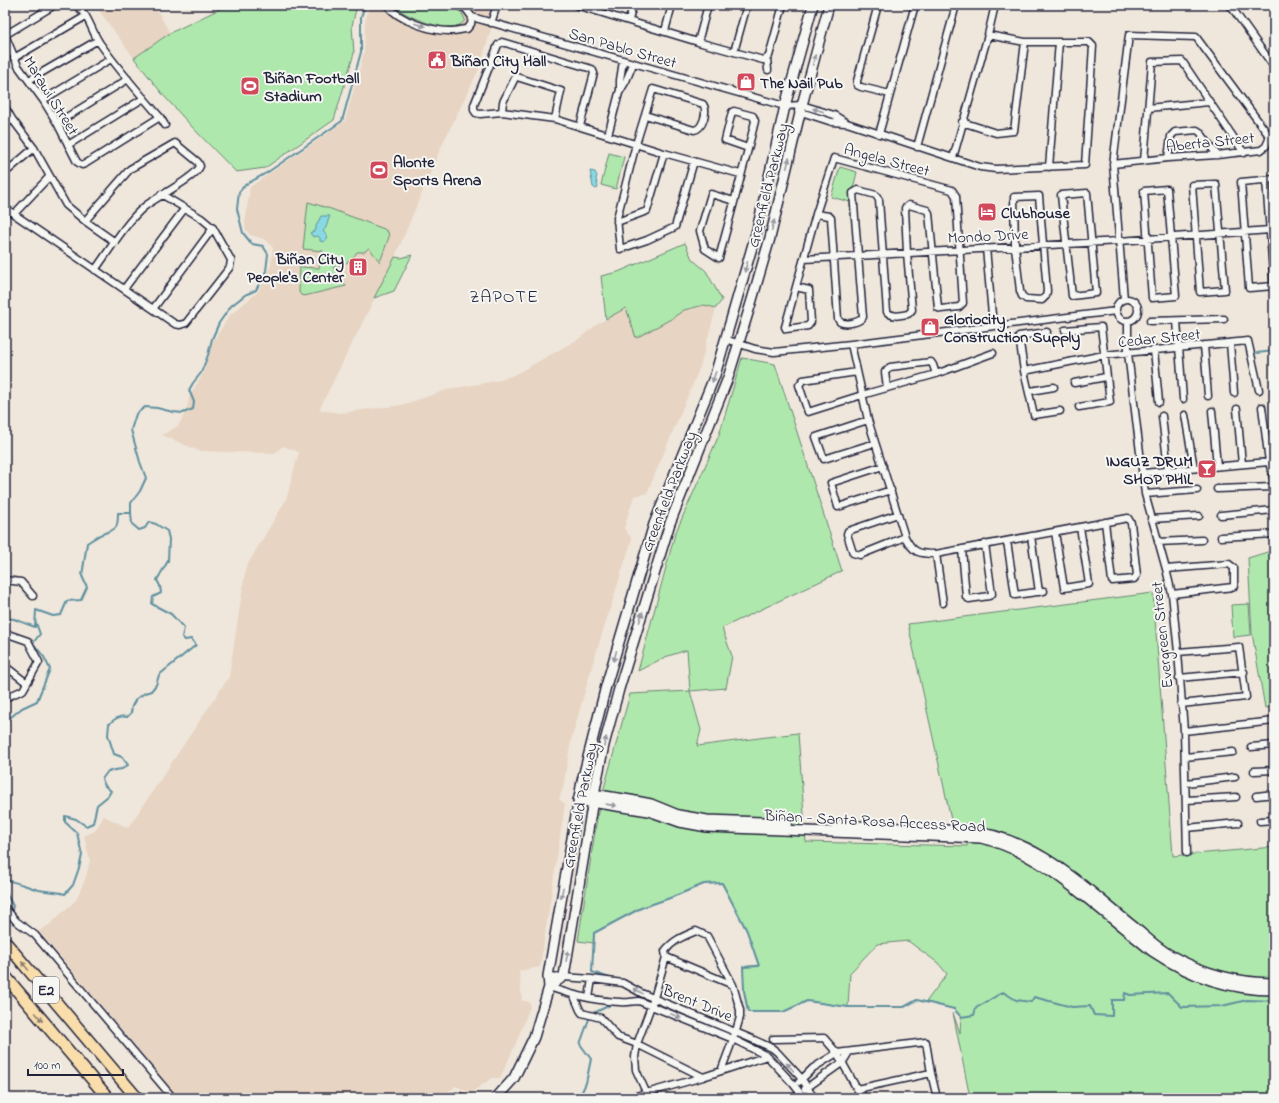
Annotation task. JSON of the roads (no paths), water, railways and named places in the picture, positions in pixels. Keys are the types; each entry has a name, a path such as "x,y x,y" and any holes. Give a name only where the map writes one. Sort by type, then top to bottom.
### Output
{"highway":[{"name":"E2","path":"5,942 137,1098"},
{"name":"E2","path":"5,976 108,1098"}],"main road":[{"name":"Greenfield Parkway","path":"496,1098 514,1078 538,1027 549,987 548,976 556,925 579,796 606,686 654,524 715,375 757,230 785,106 813,5"},
{"name":"Greenfield Parkway","path":"564,976 604,745 670,523 728,378 739,344 770,238 801,108 829,5"},
{"path":"691,433 704,439"},
{"name":"Biñan - Santa Rosa Access Road","path":"579,796 651,804 678,815 707,820 789,826 981,835 1004,838 1048,859 1153,947 1166,960 1180,968 1220,983 1251,989 1274,990"},
{"path":"556,925 574,916"},
{"name":"Biñan - Santa Rosa Access Road","path":"1153,947 1199,969 1224,977 1246,981 1274,983"},
{"path":"549,987 564,976"}],"street":[{"path":"5,35 55,5"},
{"path":"76,5 86,16 98,40 111,59 165,125"},
{"path":"387,5 398,15 417,24 434,29 452,31 467,29 471,24 472,17"},
{"name":"San Pablo Street","path":"460,5 466,9 472,17 633,64 785,106 801,108 832,122 847,123 980,167 996,169 1084,165 1093,46 1089,42 1059,42"},
{"path":"492,23 497,5"},
{"path":"576,5 591,7 698,42 734,52 763,60 767,58"},
{"path":"629,20 633,5"},
{"path":"665,31 672,5"},
{"path":"698,42 708,5"},
{"path":"734,52 747,5"},
{"path":"768,70 767,58 769,56 783,5"},
{"path":"878,5 856,81 861,87 890,94"},
{"path":"879,134 915,5"},
{"path":"917,147 956,5"},
{"path":"953,158 995,5"},
{"path":"1230,5 1274,67"},
{"path":"14,58 86,16"},
{"name":"Marawi Street","path":"5,35 18,66 43,100 57,123 77,162 82,165 160,117"},
{"path":"988,35 1025,42 1059,42 1049,167"},
{"name":"Aberta Street","path":"1113,164 1168,158 1217,156 1244,153 1261,150 1266,146 1270,137 1196,37 1129,35 1113,164 1124,299"},
{"path":"29,80 98,40"},
{"path":"580,126 594,73 592,69 502,42 498,45 474,105 474,110 476,113 502,112 555,119 664,153 740,174"},
{"path":"962,122 996,133 1014,131 1025,42"},
{"path":"43,100 111,59"},
{"path":"620,93 620,80 623,61"},
{"path":"1144,161 1152,62 1182,61 1244,153"},
{"path":"608,135 620,93 633,64"},
{"path":"502,112 503,102 515,78 517,77 561,91 555,119"},
{"path":"57,123 128,79"},
{"path":"645,115 697,130 700,127 706,112 703,104 652,89 636,144 617,222 620,250 676,227 694,161"},
{"path":"68,145 144,98"},
{"path":"1148,108 1209,102"},
{"path":"5,107 12,119 34,148 66,205 85,221 115,242"},
{"path":"734,201 711,194 700,231 705,249 719,258 734,201 740,174 748,148 755,120 753,116 734,111 731,114 725,140 748,148"},
{"path":"5,125 12,119"},
{"path":"1168,158 1172,134 1175,132 1197,130 1202,134 1217,156"},
{"path":"85,221 130,169 175,143 198,162 200,166 199,170 143,207 129,223 95,270"},
{"path":"5,173 34,148"},
{"path":"617,222 647,211 664,153"},
{"name":"Angela Street","path":"796,287 809,290 811,322 808,326 786,329 785,327 816,214 834,158 952,190 956,196 959,250"},
{"path":"14,214 49,177"},
{"path":"1266,180 1274,286 1249,288 1241,182 1274,179"},
{"path":"1216,184 1220,234 1225,290 1200,292 1192,185 1216,184"},
{"path":"1167,189 1171,237 1176,296 1152,298 1144,191 1167,189"},
{"path":"816,214 829,216 831,218 838,319 842,324 859,322 863,317 853,193 858,190 878,197 887,312 893,316 908,314 912,310 905,208 909,205 928,211 933,251 937,306 941,309 959,307 963,303 959,250"},
{"path":"5,208 175,324 180,325 186,323 230,267 230,260 213,228 201,218 161,194"},
{"path":"1087,194 1090,242 1096,293 1072,296 1066,244 1061,195 1087,194"},
{"path":"1039,196 1047,291 1046,296 1042,300 1026,299 1022,296 1020,291 1015,247 1014,197 1039,196"},
{"path":"124,289 185,208"},
{"path":"153,309 213,228"},
{"name":"Mondo Drive","path":"804,259 1119,241 1270,230"},
{"path":"986,248 993,326"},
{"path":"1124,299 1132,300 1138,308 1137,315 1128,321 1121,319 1116,314 1119,302 1124,299"},
{"path":"725,339 755,349 774,352 851,344 1116,310"},
{"path":"1150,321 1224,319"},
{"name":"Evergreen Street","path":"1128,321 1128,353 1143,472 1144,494 1172,594 1184,731 1188,853"},
{"path":"1177,321 1183,399"},
{"path":"1066,330 1101,327 1110,402 1079,407"},
{"path":"1047,332 1019,336 1024,371 1030,391 1034,415 1060,411"},
{"name":"Cedar Street","path":"1024,371 1104,355 1248,341 1260,390"},
{"path":"1230,343 1234,393"},
{"path":"851,344 868,420 905,537 910,547 918,552 936,554 985,544 1055,532 1105,522 1128,518 1132,523 1137,575 1134,579 1112,581 1105,522"},
{"path":"1204,345 1208,396"},
{"path":"1154,350 1159,402"},
{"path":"857,372 803,380 800,382 808,412 936,374 993,353"},
{"path":"887,388 885,372 890,367 931,362 936,374"},
{"path":"1074,383 1106,377"},
{"path":"1030,391 1054,387"},
{"path":"1262,407 1268,462 1274,481"},
{"path":"1237,409 1242,464"},
{"path":"1212,412 1217,466"},
{"path":"1185,414 1194,468"},
{"path":"1162,416 1168,470"},
{"path":"868,420 816,437 824,459 875,443"},
{"path":"1143,472 1268,462"},
{"path":"883,466 831,483 838,507 891,490"},
{"path":"1217,489 1274,487"},
{"path":"1144,494 1197,490"},
{"path":"1221,515 1274,510"},
{"path":"898,514 848,531 847,534 853,553 860,555 905,537"},
{"path":"1151,519 1198,516"},
{"path":"1055,532 1064,588 1089,584 1080,527"},
{"path":"1222,537 1274,534"},
{"path":"1007,540 1015,595 1041,591 1030,536"},
{"path":"1158,542 1202,540"},
{"path":"962,549 966,597 969,599 989,596 992,594 985,544"},
{"path":"936,554 943,603"},
{"path":"1166,569 1229,564 1234,568 1233,587 1172,594"},
{"path":"5,580 22,582 33,596"},
{"path":"5,632 28,641 39,662 23,690 5,698"},
{"path":"1178,652 1239,647 1244,672 1246,697 1181,704"},
{"path":"5,666 27,683"},
{"path":"1179,678 1244,672"},
{"path":"1184,731 1274,721"},
{"path":"1251,747 1274,745"},
{"path":"1185,757 1233,752"},
{"path":"1254,771 1274,770"},
{"path":"1186,783 1234,777"},
{"path":"1256,796 1274,794"},
{"path":"1187,800 1236,796"},
{"path":"1260,821 1274,820"},
{"path":"1187,828 1238,823"},
{"path":"6,909 16,921 35,934 173,1098"},
{"path":"646,1092 636,1070 635,1058 637,1044 652,1006 666,957 665,951 670,944 679,938 696,931 707,936 732,985 740,1017 721,1071"},
{"path":"666,957 732,985"},
{"name":"Brent Drive","path":"548,976 564,976 623,983 641,993 736,1031 772,1048 802,1079 814,1098"},
{"path":"589,998 592,979"},
{"name":"Brent Drive","path":"549,987 574,996 621,1002 639,1001 733,1039 767,1056 802,1095"},
{"path":"574,996 582,1013 601,1018 618,1038 637,1044 703,1077"},
{"path":"773,1039 824,1038 837,1053 864,1098"},
{"path":"794,1085 813,1068 837,1053 926,1042 937,1098"},
{"path":"802,1095 807,1088 843,1062 849,1052"},
{"path":"629,1098 703,1077 767,1056"},
{"path":"857,1088 931,1073"},
{"path":"448,1098 458,1096 466,1098"}],"water":[{"path":"590,171 595,172 597,176 596,179 598,188 596,189 593,187"},
{"path":"321,216 330,216 326,228 323,231 328,237 324,242 320,241 318,236 313,237 310,233 316,230 316,226"}],"waterway":[{"path":"5,880 39,890 65,894 73,885 82,855 77,833 65,822 65,816 76,819 86,826 93,823 97,805 108,796 111,791 105,786 102,779 108,771 122,769 128,765 122,757 114,754 108,735 109,724 119,717 127,717 131,713 132,706 136,699 151,691 156,685 159,675 196,645 191,639 185,640 182,637 184,628 171,614 152,604 153,597 161,593 157,580 168,561 169,539 167,531 156,524 149,522 145,528 139,530 132,524 131,503 140,491 146,478 131,430 136,414 145,407 183,413 193,409 194,402 189,390 201,373 219,323 231,306 245,295 256,290 266,271 268,254 263,246 252,244 243,233 237,209 239,192 245,185 268,172 342,121 361,52 361,17 365,5"},
{"path":"1257,353 1274,351"},
{"path":"5,618 14,619 35,627 36,610 53,616 61,615 67,601 81,600 87,587 82,576 87,543 98,536 113,530 117,526 118,513 131,513"},
{"path":"5,722 22,708 37,701 50,669 44,657 33,643 40,634 36,623"},
{"path":"613,979 592,972 594,933 641,908 704,884 722,883 747,931 759,966 743,967 744,991 748,1012 783,1012 807,1001 848,1007 904,1007 917,1000 954,1009 961,1017 974,1015 976,1008 1003,992 1016,1000 1031,1002 1034,997 1072,1007 1090,1006 1094,1015 1112,1016 1112,1000 1124,1000 1125,993 1130,995 1168,993 1182,1007 1222,1006 1247,1000 1274,1001"},
{"path":"5,891 13,906 8,922"},
{"path":"596,1012 612,1004"},
{"path":"579,1098 586,1083 591,1059 580,1044 589,1019"}],"place":[{"name":"Biñan City Hall","path":"437,60"},
{"name":"The Nail Pub","path":"746,82"},
{"name":"Biñan Football Stadium","path":"250,86"},
{"name":"Alonte Sports Arena","path":"379,170"},
{"name":"Clubhouse","path":"987,212"},
{"name":"Biñan City People's Center","path":"358,267"},
{"name":"Gloriocity Construction Supply","path":"930,327"},
{"name":"INGUZ DRUM SHOP PHIL","path":"1207,469"}],"district":[{"name":"ZAPOTE","path":"504,296"}]}
